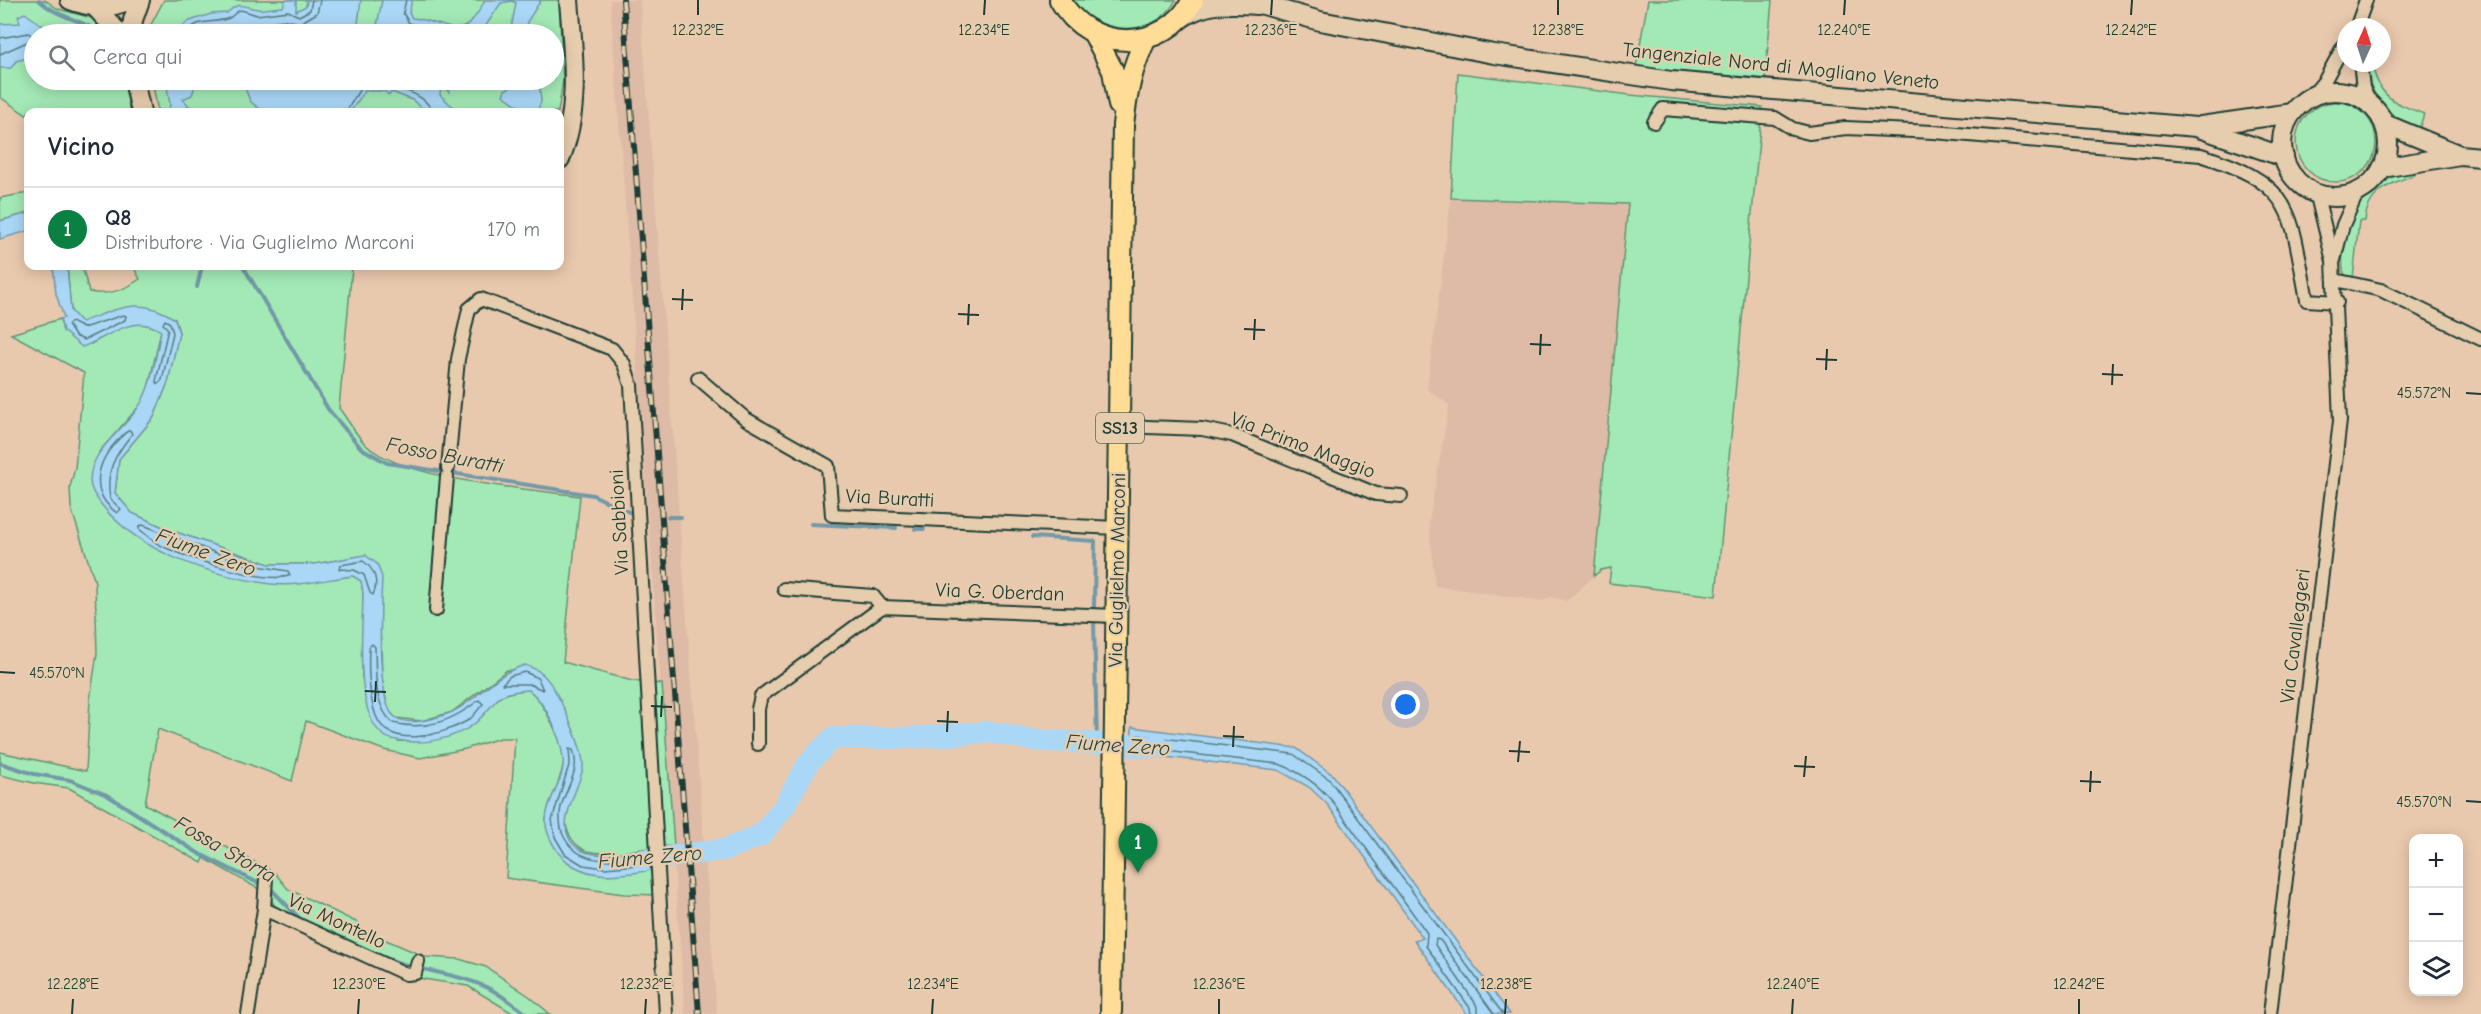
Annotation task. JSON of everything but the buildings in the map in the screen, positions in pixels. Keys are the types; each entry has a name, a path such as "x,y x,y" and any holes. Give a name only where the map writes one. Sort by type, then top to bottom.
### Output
{"main road":[{"path":"70,0 95,7 111,6 130,0"},
{"path":"133,24 140,0"},
{"path":"564,146 570,127 574,95 569,0"},
{"name":"Via Guglielmo Marconi","path":"1059,2 1080,25 1094,34 1118,41 1146,39 1166,30 1179,19 1193,0"},
{"name":"Tangenziale Nord di Mogliano Veneto","path":"1179,19 1191,11 1215,4 1252,3 1320,21 1494,54 1671,81 2196,127"},
{"path":"95,7 111,24"},
{"name":"Via Guglielmo Marconi","path":"1094,34 1113,71 1123,125"},
{"name":"Via Guglielmo Marconi","path":"1111,1014 1123,125 1128,85 1134,62 1146,39"},
{"path":"136,90 140,108"},
{"path":"2335,91 2354,94 2370,103 2385,124 2388,147 2382,168 2367,186 2344,196 2316,192 2301,183 2290,170 2284,157 2283,140 2292,113 2311,97 2335,91"},
{"path":"2196,127 2292,113"},
{"path":"2385,124 2460,155"},
{"path":"2196,127 2284,157"},
{"path":"2382,168 2460,155 2481,157"}],"street":[{"path":"2360,18 2366,0"},
{"path":"2311,97 2325,80 2337,58"},
{"path":"2361,72 2363,88 2370,103"},
{"path":"1654,122 1663,109 1775,118 1793,129 1809,133 1846,128 1934,132 2201,155 2240,167 2270,188 2287,209 2298,240 2307,300 2337,302"},
{"path":"2333,261 2343,225 2358,191"},
{"path":"2316,192 2333,261"},
{"name":"Via Cavalleggeri","path":"2270,1014 2340,421 2337,302 2333,261"},
{"path":"2335,280 2381,290 2481,339"},
{"name":"Via Sabbioni","path":"436,610 458,359 469,309 481,298 612,349 624,364 631,385 666,1014"},
{"name":"Via Buratti","path":"698,378 746,419 828,466 832,515 1117,528"},
{"name":"Via Primo Maggio","path":"1120,426 1202,429 1232,435 1376,494 1401,496"},
{"name":"Via G. Oberdan","path":"784,589 873,596 882,607 1116,616"},
{"path":"758,744 758,709 761,696 882,607"},
{"path":"264,909 266,884"},
{"name":"Via Montello","path":"248,1014 264,909 406,974 417,967"}],"shaded area":[{"path":"610,0 640,0 717,1014 685,1014"},
{"path":"1451,198 1628,204 1594,576 1567,601 1551,597 1543,601 1435,586 1429,522 1449,405 1427,389"}],"green space":[{"path":"0,0 45,0 58,9 92,18 101,24 24,24 24,90 126,90 129,108 24,108 24,113 0,97"},
{"path":"164,0 559,0 560,24 151,24"},
{"path":"1070,0 1176,0 1166,13 1153,22 1139,27 1124,28 1108,26 1094,20"},
{"path":"1648,0 1772,0 1765,81 1636,67"},
{"path":"2367,72 2374,72 2378,84 2389,97 2424,114 2418,132 2399,120 2382,104"},
{"path":"1458,73 1630,95 1762,107 1716,596 1609,583 1611,568 1601,570 1594,576 1628,204 1451,198"},
{"path":"154,90 561,90 559,108 157,108"},
{"path":"2336,102 2351,105 2364,114 2373,127 2376,142 2373,157 2364,170 2351,179 2336,182 2321,179 2308,170 2299,157 2296,142 2299,127 2308,114 2321,105"},
{"path":"2413,171 2414,175 2388,186 2370,203 2365,221 2359,221 2353,279 2347,278 2343,262 2345,239 2352,215 2361,199 2392,178"},
{"path":"24,194 24,214 0,221 0,198"},
{"path":"67,270 83,270 89,292 109,293 140,279 135,270 352,270 339,408 366,445 384,457 437,475 580,496 563,662 632,681 662,684 674,846 598,853 585,851 576,844 569,834 566,823 570,801 581,768 579,746 571,724 542,673 507,670 452,712 421,721 396,718 388,710 382,679 381,642 366,555 315,564 269,564 167,529 132,513 115,493 119,459 154,417 168,382 179,332 175,319 123,308 81,323 71,311"},
{"path":"60,319 63,331 91,344 116,330 134,324 152,326 161,331 148,389 141,404 99,452 110,515 274,584 353,576 361,580 363,593 362,678 398,741 427,740 455,734 474,724 499,698 515,691 529,690 535,695 546,713 557,734 563,753 563,767 546,820 605,875 659,868 661,895 624,894 506,878 515,738 500,738 465,749 420,758 384,750 306,721 292,781 158,729 145,804 275,873 288,889 360,924 360,929 426,957 459,959 486,967 529,996 550,1014 514,1014 468,986 411,977 278,910 266,893 204,858 202,863 69,788 0,775 0,752 86,771 90,700 97,653 95,582 71,508 70,487 75,468 84,373 11,334"}],"water":[{"path":"285,0 296,0 296,11 306,6 307,0 361,0 358,24 185,24 211,14 227,13 239,5 261,9 283,7"},
{"path":"382,0 412,0 409,13 412,18 437,24 377,24"},
{"path":"485,0 541,0 527,24 512,24 516,3 512,1 501,3 487,24 469,24"},
{"path":"25,13 40,24 24,24 24,59 16,61 11,68 0,68 0,24 20,23 18,16"},
{"path":"168,90 194,90 192,95 183,99 191,108 169,108"},
{"path":"246,90 441,90 440,95 455,108 422,108 412,100 392,92 389,95 384,91 365,91 353,108 258,108 250,101"},
{"path":"505,90 540,90 541,102 539,108 519,108 503,95"},
{"path":"24,214 24,232 0,239 0,221"},
{"path":"53,270 67,270 71,311 81,322 118,309 139,306 162,312 175,319 179,333 168,382 154,417 119,459 115,493 132,513 167,529 269,564 315,564 365,555 377,564 382,577 380,629 382,673 384,693 395,717 415,721 431,719 452,712 513,669 525,665 535,669 547,680 561,703 575,733 582,759 583,768 566,823 567,834 572,843 592,854 615,854 674,846 676,865 626,874 593,873 578,868 565,859 554,846 548,833 547,812 562,774 563,758 556,731 547,712 529,690 501,696 474,724 445,738 413,742 393,740 383,735 374,724 367,708 363,689 361,647 363,593 361,581 353,576 281,585 225,575 201,568 156,549 117,521 92,490 90,480 92,468 103,447 136,411 142,401 152,376 161,331 151,326 131,325 82,347 63,331 60,319 64,318 56,294"},
{"path":"1132,727 1296,748 1333,775 1510,1014 1467,1014 1414,940 1423,938 1327,804 1309,787 1278,770 1131,753"}],"waterway":[{"path":"39,0 54,11 85,24"},
{"name":"Fosso Buratti","path":"197,287 201,270"},
{"name":"Fosso Buratti","path":"245,270 328,409 361,448 387,463 593,495 631,513"},
{"name":"Fosso Buratti","path":"668,517 681,517"},
{"name":"Fosso Buratti","path":"811,524 896,528"},
{"name":"Fosso Buratti","path":"915,529 924,529"},
{"name":"Fosso Buratti","path":"1032,537 1095,541 1094,606"},
{"name":"Fosso Buratti","path":"1094,622 1097,742"},
{"name":"Fiume Zero","path":"644,860 727,849 761,835 783,808 809,762 833,738 907,738 989,732 1034,740 1160,747"},
{"name":"Fossa Storta","path":"0,763 34,774 70,780 107,795 198,853 272,890 303,922"},
{"name":"Fossa Storta","path":"386,958 480,984 527,1014"}],"railway":[{"path":"623,0 699,1014"}],"place":[{"name":"Q8","path":"1138,873"}]}
